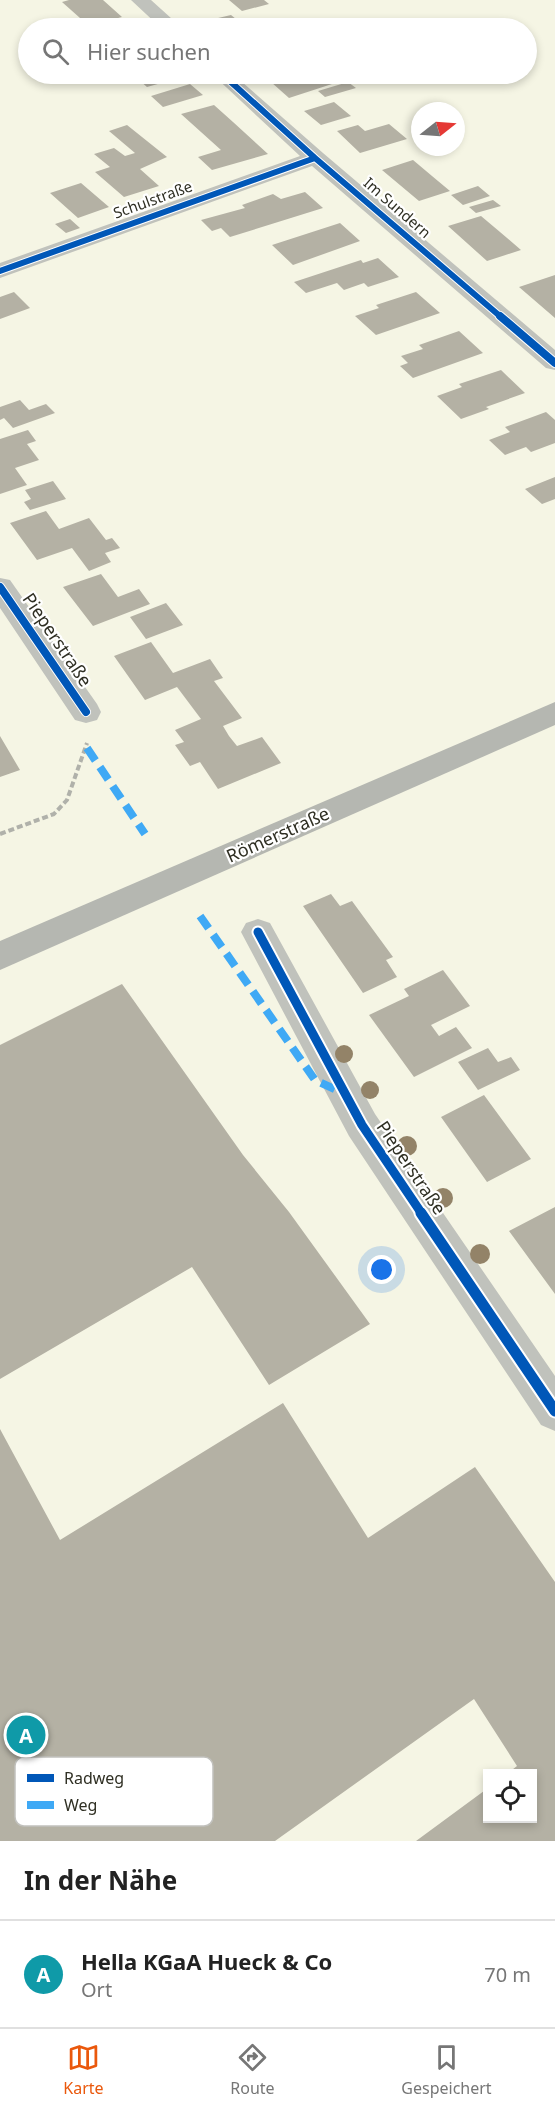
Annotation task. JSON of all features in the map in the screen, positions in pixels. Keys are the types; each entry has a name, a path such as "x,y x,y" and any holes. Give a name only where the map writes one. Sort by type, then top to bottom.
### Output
{"main road":[{"name":"Römerstraße","path":"0,956 555,713"}],"street":[{"path":"140,0 161,18"},
{"name":"Im Sundern","path":"233,84 315,158 555,363"},
{"name":"Schulstraße","path":"0,271 315,158"},
{"name":"Pieperstraße","path":"0,587 86,712"},
{"name":"Pieperstraße","path":"258,932 362,1125 555,1412"}],"path":[{"path":"0,834 54,814 67,800 87,748 86,712"}],"building":[{"path":"103,0 122,17 80,18 62,2"},
{"path":"229,0 264,0 269,4 242,11"},
{"path":"231,15 235,18 218,18"},
{"path":"190,84 203,95 163,107 151,96"},
{"path":"273,84 332,84 289,98"},
{"path":"341,84 351,84 356,88 325,97 318,91"},
{"path":"334,102 351,116 321,125 304,111"},
{"path":"214,105 268,154 212,170 198,157 221,150 181,114"},
{"path":"389,124 407,139 360,153 337,131 358,125 365,131"},
{"path":"127,125 167,157 140,169 159,186 124,197 95,172 110,167 94,154 114,148 125,156 135,153 109,131"},
{"path":"413,160 450,191 419,201 382,170"},
{"path":"81,183 109,207 78,218 50,193"},
{"path":"478,186 490,196 463,205 451,195"},
{"path":"305,192 323,208 230,237 221,228 212,231 201,220 245,208 242,205 273,194 281,199"},
{"path":"493,200 501,206 476,213 469,207"},
{"path":"481,216 521,250 487,261 448,226"},
{"path":"70,219 80,228 66,233 55,224"},
{"path":"340,223 360,241 293,265 272,245"},
{"path":"378,258 399,277 368,287 364,283 344,290 337,283 306,293 294,282 361,260 363,263"},
{"path":"555,275 555,318 519,287"},
{"path":"14,292 30,308 0,319 0,297"},
{"path":"416,292 440,313 376,335 355,316 379,308 376,305"},
{"path":"459,331 483,353 413,378 400,366 408,363 401,356 423,349 419,345"},
{"path":"501,370 525,393 461,419 437,396 462,387 459,384"},
{"path":"20,400 29,410 46,404 55,413 13,428 4,418 0,420 0,407"},
{"path":"546,412 555,420 555,443 531,452 526,447 505,455 489,440 510,432 505,427"},
{"path":"28,430 36,441 27,444 39,460 15,468 27,485 0,494 0,439"},
{"path":"555,477 555,499 542,504 525,489"},
{"path":"53,481 66,499 30,510 24,502 31,499 25,490"},
{"path":"46,511 59,529 89,518 106,540 112,538 120,548 105,553 111,562 89,571 72,548 37,560 10,523"},
{"path":"101,574 118,597 139,589 150,604 93,626 63,587"},
{"path":"166,603 183,625 146,639 130,617"},
{"path":"151,642 173,673 210,659 223,678 214,681 242,718 223,726 229,736 237,746 262,737 281,763 218,789 200,762 190,766 175,745 184,742 175,730 201,719 177,687 145,700 114,656"},
{"path":"0,736 20,770 0,777"},
{"path":"331,894 340,906 352,901 393,957 386,960 397,977 363,993 303,906"},
{"path":"443,970 470,1006 431,1025 439,1036 456,1027 472,1048 414,1077 369,1015 409,996 404,989"},
{"path":"122,984 243,1155 289,1212 370,1324 269,1385 192,1267 0,1379 0,1045"},
{"path":"488,1048 498,1062 511,1057 520,1070 478,1090 458,1062"},
{"path":"484,1095 531,1159 487,1182 441,1117"},
{"path":"555,1207 555,1294 509,1231"},
{"path":"283,1403 368,1538 475,1467 555,1582 555,1841 416,1841 483,1792 483,1823 537,1823 537,1769 513,1769 517,1766 474,1699 275,1841 0,1841 0,1429 60,1540"}],"marked path":[{"path":"87,748 145,834"},
{"path":"200,916 315,1080 345,1094"}],"cycle path":[{"path":"233,84 315,158 555,363"},
{"path":"0,271 315,158"},
{"path":"0,587 86,712"},
{"path":"258,932 362,1125 555,1411"}],"place":[{"name":"Hella KGaA Hueck & Co","path":"26,1735"}]}
